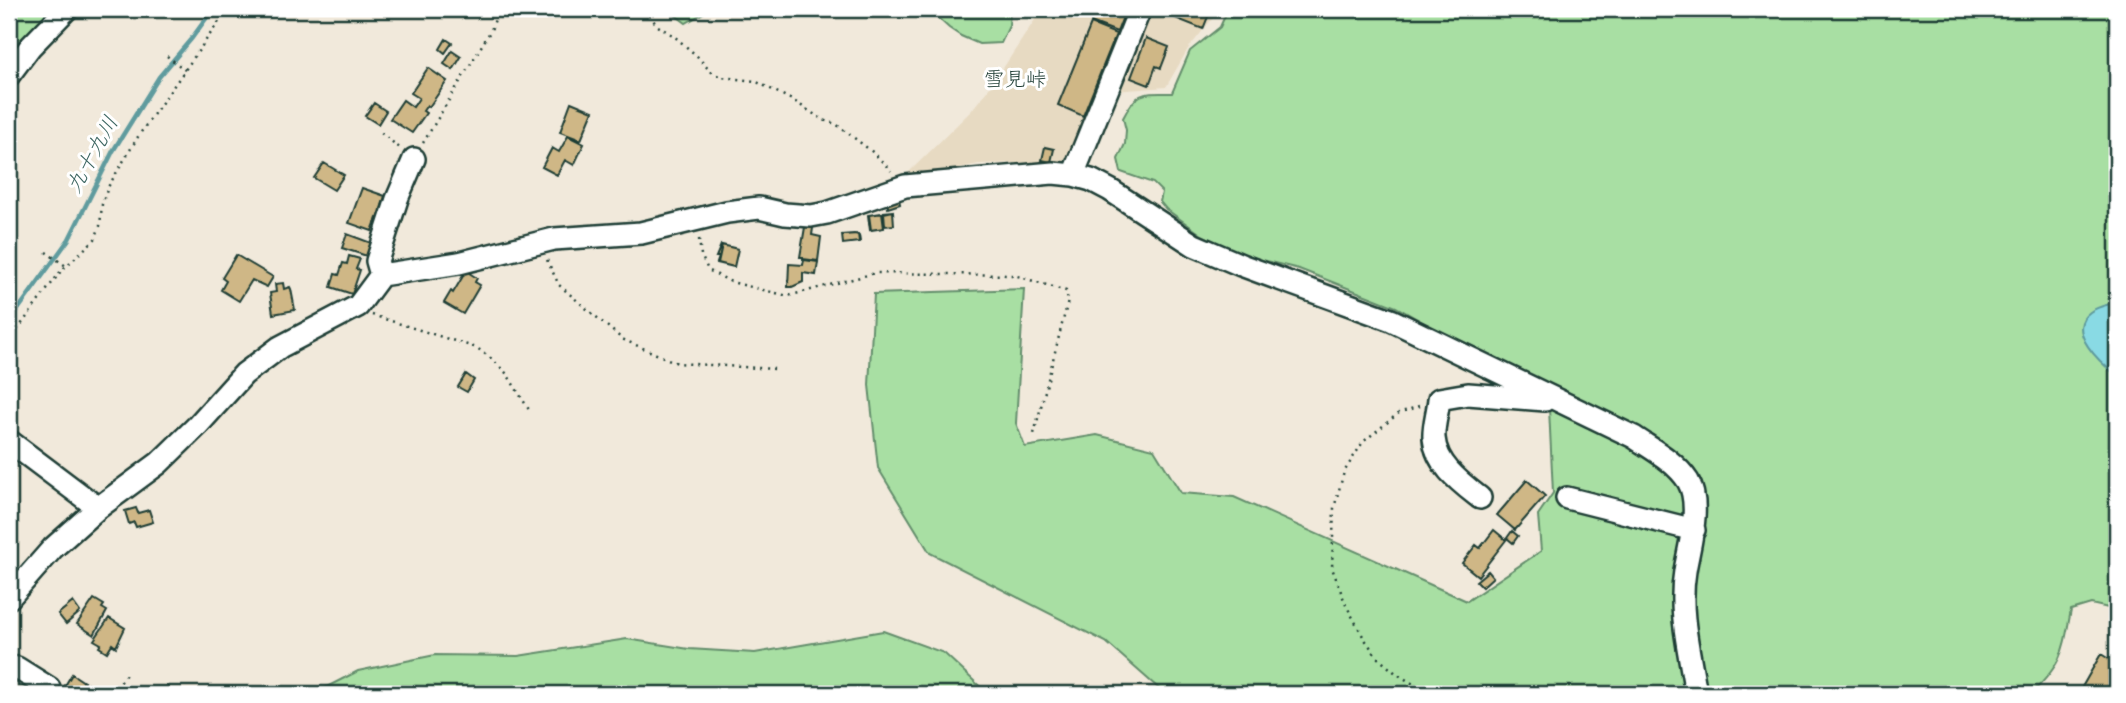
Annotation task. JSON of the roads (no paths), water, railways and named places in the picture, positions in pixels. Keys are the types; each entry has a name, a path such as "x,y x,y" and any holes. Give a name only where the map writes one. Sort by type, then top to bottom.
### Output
{"street":[{"path":"9,75 30,47 67,9"},
{"path":"1073,175 1140,9"},
{"path":"381,275 377,261 397,199 414,159"},
{"path":"9,598 53,548 98,508 159,463 244,374 280,347 358,306 381,275 460,263 554,239 641,233 727,212 759,208 811,216 827,213 900,187 1053,173 1091,180 1194,245 1391,320 1634,437 1667,459 1689,482 1695,519 1684,573 1683,612 1696,694"},
{"path":"1480,498 1457,480 1440,460 1434,438 1439,399 1468,394 1561,402"},
{"path":"9,441 98,508"},
{"path":"1567,498 1693,530"},
{"path":"9,667 17,668 49,688"}],"water":[{"path":"2117,302 2117,376 2088,347 2081,328 2083,320 2090,312"}],"waterway":[{"name":"九十九川","path":"9,322 69,239 113,151 159,77 213,9"}],"district":[{"name":"雪見峠","path":"1015,82"}]}
